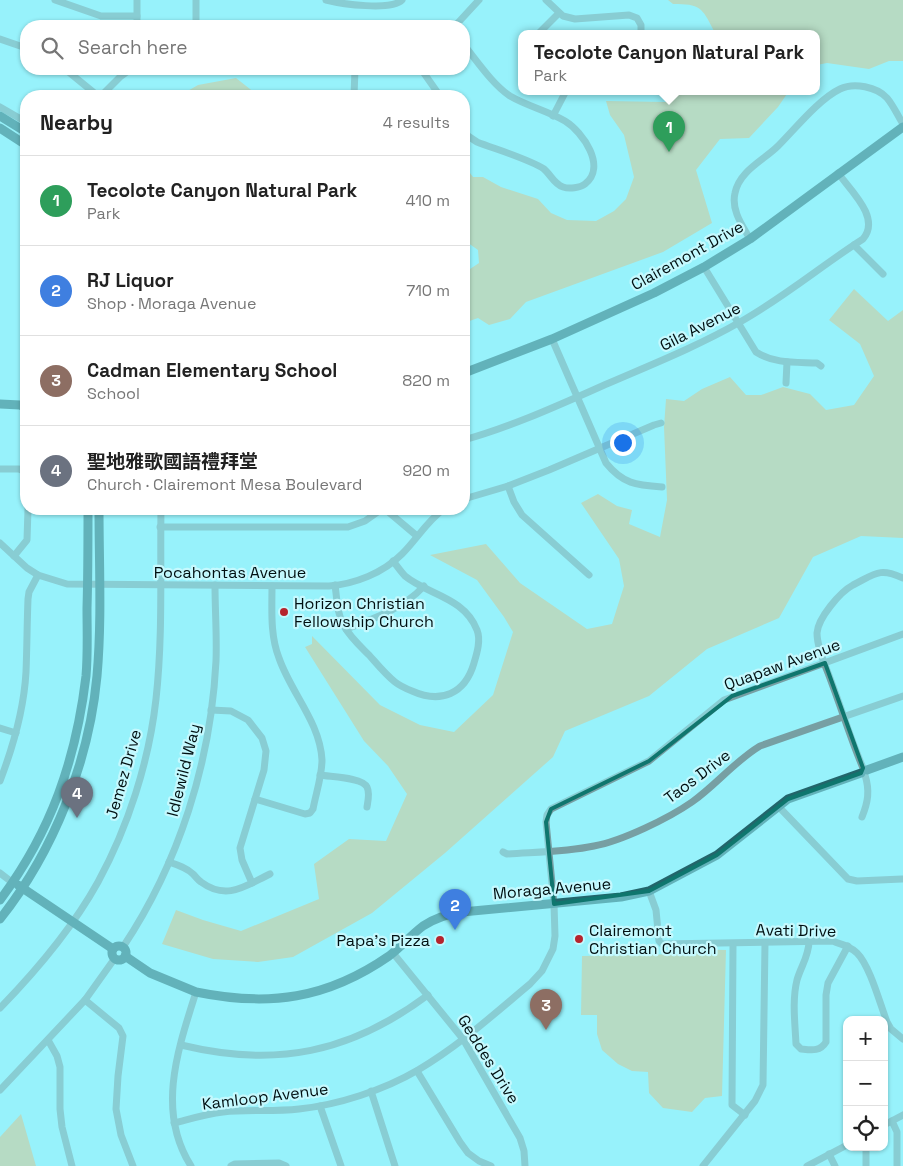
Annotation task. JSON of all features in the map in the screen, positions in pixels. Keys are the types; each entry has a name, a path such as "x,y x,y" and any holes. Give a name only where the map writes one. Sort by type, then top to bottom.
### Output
{"main road":[{"path":"0,116 20,128"},
{"name":"Clairemont Drive","path":"470,371 552,339 662,289 704,267 750,239 903,126"},
{"path":"0,128 20,141"},
{"path":"0,404 20,405"},
{"path":"0,900 33,852 47,825 73,748 86,675 88,515"},
{"path":"0,919 23,888 41,856 66,803 89,731 97,676 99,515"},
{"name":"Moraga Avenue","path":"124,951 150,972 196,992 222,998 254,1000 273,1000 308,994 348,980 363,972 393,953 423,926 447,915 621,897 649,891 717,855 788,799 903,757"},
{"path":"13,882 73,922 121,959 124,951"}],"street":[{"path":"56,0 101,16 137,16"},
{"path":"137,0 137,20"},
{"path":"196,0 196,20"},
{"path":"326,0 367,6 393,6 402,0"},
{"path":"461,20 479,0"},
{"path":"546,0 563,16 575,19 629,15 637,18 641,25 641,30"},
{"path":"542,30 560,13"},
{"path":"0,39 20,46"},
{"path":"470,52 498,86 509,95 566,122 578,133 592,155 595,165 592,175 585,184 579,187 566,188 557,184 545,170 470,137"},
{"path":"73,75 91,90"},
{"path":"106,90 123,75"},
{"path":"354,90 355,75"},
{"path":"425,75 436,90"},
{"path":"750,239 738,219 735,209 735,191 745,173 768,156 828,96 842,88 861,86 874,90 886,98 903,126"},
{"path":"553,116 564,95"},
{"path":"0,107 20,119"},
{"name":"Gila Avenue","path":"470,438 491,432 578,397 660,361 738,323 767,306 854,245 867,235 870,225 868,214 838,173"},
{"path":"854,245 883,274"},
{"path":"704,267 756,352 767,358 787,362 817,363 821,366"},
{"path":"552,339 606,463 614,474 635,484 662,487"},
{"path":"786,383 787,362"},
{"path":"470,496 508,486 654,424 661,423"},
{"path":"0,469 20,469"},
{"path":"508,486 514,502 522,515 589,575"},
{"path":"14,556 27,540 28,515"},
{"name":"Jemez Drive","path":"0,1008 30,977 73,922 98,883 116,844 137,788 149,741 156,699 160,648 161,515"},
{"path":"160,527 348,527 365,522 375,515"},
{"path":"390,515 416,536"},
{"name":"Pocahontas Avenue","path":"0,544 27,568 38,575 67,584 335,586 356,581 373,574 393,561 402,554 436,515"},
{"path":"335,586 339,614 346,629 354,640 396,683 422,695 434,697 450,694 463,686 471,674 479,638 477,629 464,610 406,576 393,561"},
{"path":"862,817 868,795 864,771 825,663 817,631 821,620 840,595 848,588 879,572 891,572 903,578"},
{"path":"0,781 16,732 26,674 28,599 29,592 38,575"},
{"name":"Idlewild Way","path":"124,951 147,909 169,862 187,814 206,746 212,710 216,661 215,586"},
{"path":"254,799 305,814 310,813 313,809 322,762 314,725 278,657 272,625 272,586"},
{"path":"346,629 382,615 413,598 424,586"},
{"name":"Quapaw Avenue","path":"551,809 649,761 724,700 903,634"},
{"name":"Taos Drive","path":"503,852 507,854 549,851 593,846 614,841 676,812 693,801 749,753 760,746 903,696"},
{"path":"212,710 237,713 248,720 262,738 266,758 240,848 242,860 252,883"},
{"path":"0,728 16,732"},
{"path":"320,775 356,780 367,786 367,807"},
{"path":"778,806 848,879 857,881 903,879"},
{"name":"Kamloop Avenue","path":"174,1122 221,1112 266,1112 320,1106 371,1091 417,1071 463,1039 530,984 542,971 553,949 556,926 546,822 547,815 551,809"},
{"path":"169,862 183,867 200,881 218,892 228,892 242,888 270,874"},
{"path":"0,873 13,882"},
{"name":"Avati Drive","path":"649,891 654,904 659,941 662,944 832,942 848,946 864,962 887,1022 891,1029 903,1039"},
{"path":"703,1166 755,1102 763,1086 765,942"},
{"path":"809,942 806,958 798,979 795,1000 796,1044 801,1049 816,1050 826,1042 826,995 828,983 848,946"},
{"path":"733,944 732,1105 745,1115"},
{"name":"Geddes Drive","path":"393,953 463,1039 520,1138 525,1166"},
{"path":"0,1090 85,1000 114,954"},
{"path":"191,1166 179,1141 174,1122 172,1099 173,1074 196,992"},
{"path":"181,1046 242,1056 270,1056 305,1052 345,1042 372,1031 403,1014 428,995"},
{"path":"85,1000 119,1028 123,1036 116,1109 121,1134 133,1166"},
{"path":"48,1040 57,1056 60,1067 62,1127 72,1166"},
{"path":"417,1071 468,1153 479,1161 491,1166"},
{"path":"371,1091 395,1166"},
{"path":"320,1106 342,1166"},
{"path":"888,1123 903,1115"},
{"path":"892,1121 898,1132 897,1166"},
{"path":"806,1166 843,1146"},
{"path":"866,1151 866,1166"},
{"path":"829,1154 835,1166"},
{"path":"232,1166 235,1164 279,1163 286,1166"}],"highlighted area":[{"path":"825,663 863,768 861,773 788,799 717,855 649,891 554,904 546,822 551,809 649,761 732,696"}],"shaded area":[{"path":"668,0 903,0 903,61 889,61 869,69 827,63 820,64 820,30 714,30 699,8 673,4"},
{"path":"236,78 251,90 189,90 198,85"},
{"path":"675,95 786,95 778,107 749,138 720,139 696,170 712,223 663,252 526,302 510,319 489,325 478,318 470,321 470,269 479,263 478,250 470,244 470,173 473,177 483,177 501,187 538,199 551,213 567,220 596,221 614,211 626,199 634,177 624,135 610,115 606,101 665,102"},
{"path":"854,289 888,321 903,310 903,538 861,536 813,557 779,618 707,649 649,696 565,731 553,757 445,853 372,913 293,957 258,962 213,959 162,944 176,910 241,931 319,899 314,864 349,839 386,841 407,794 388,766 364,741 305,647 312,644 312,636 380,705 420,725 454,732 493,695 513,632 477,580 430,555 486,544 520,583 587,629 612,624 624,586 619,559 581,503 598,494 617,506 632,510 629,524 660,537 667,500 664,427 666,399 684,401 702,389 730,377 746,395 761,395 783,387 810,394 826,410 854,405 874,376 860,344 829,320"},
{"path":"685,949 726,950 722,1096 705,1098 692,1112 663,1108 649,1093 648,1072 632,1071 618,1064 602,1050 597,1034 597,1015 581,1015 582,956 678,954 678,951"},
{"path":"21,1114 36,1166 0,1166 0,1137"}],"place":[{"name":"Tecolote Canyon Natural Park","path":"669,152"},
{"name":"Horizon Christian Fellowship Church","path":"284,612"},
{"name":"聖地雅歌國語禮拜堂","path":"77,818"},
{"name":"RJ Liquor","path":"455,930"},
{"name":"Clairemont Christian Church","path":"579,939"},
{"name":"Papa's Pizza","path":"440,940"},
{"name":"Cadman Elementary School","path":"546,1030"}]}
